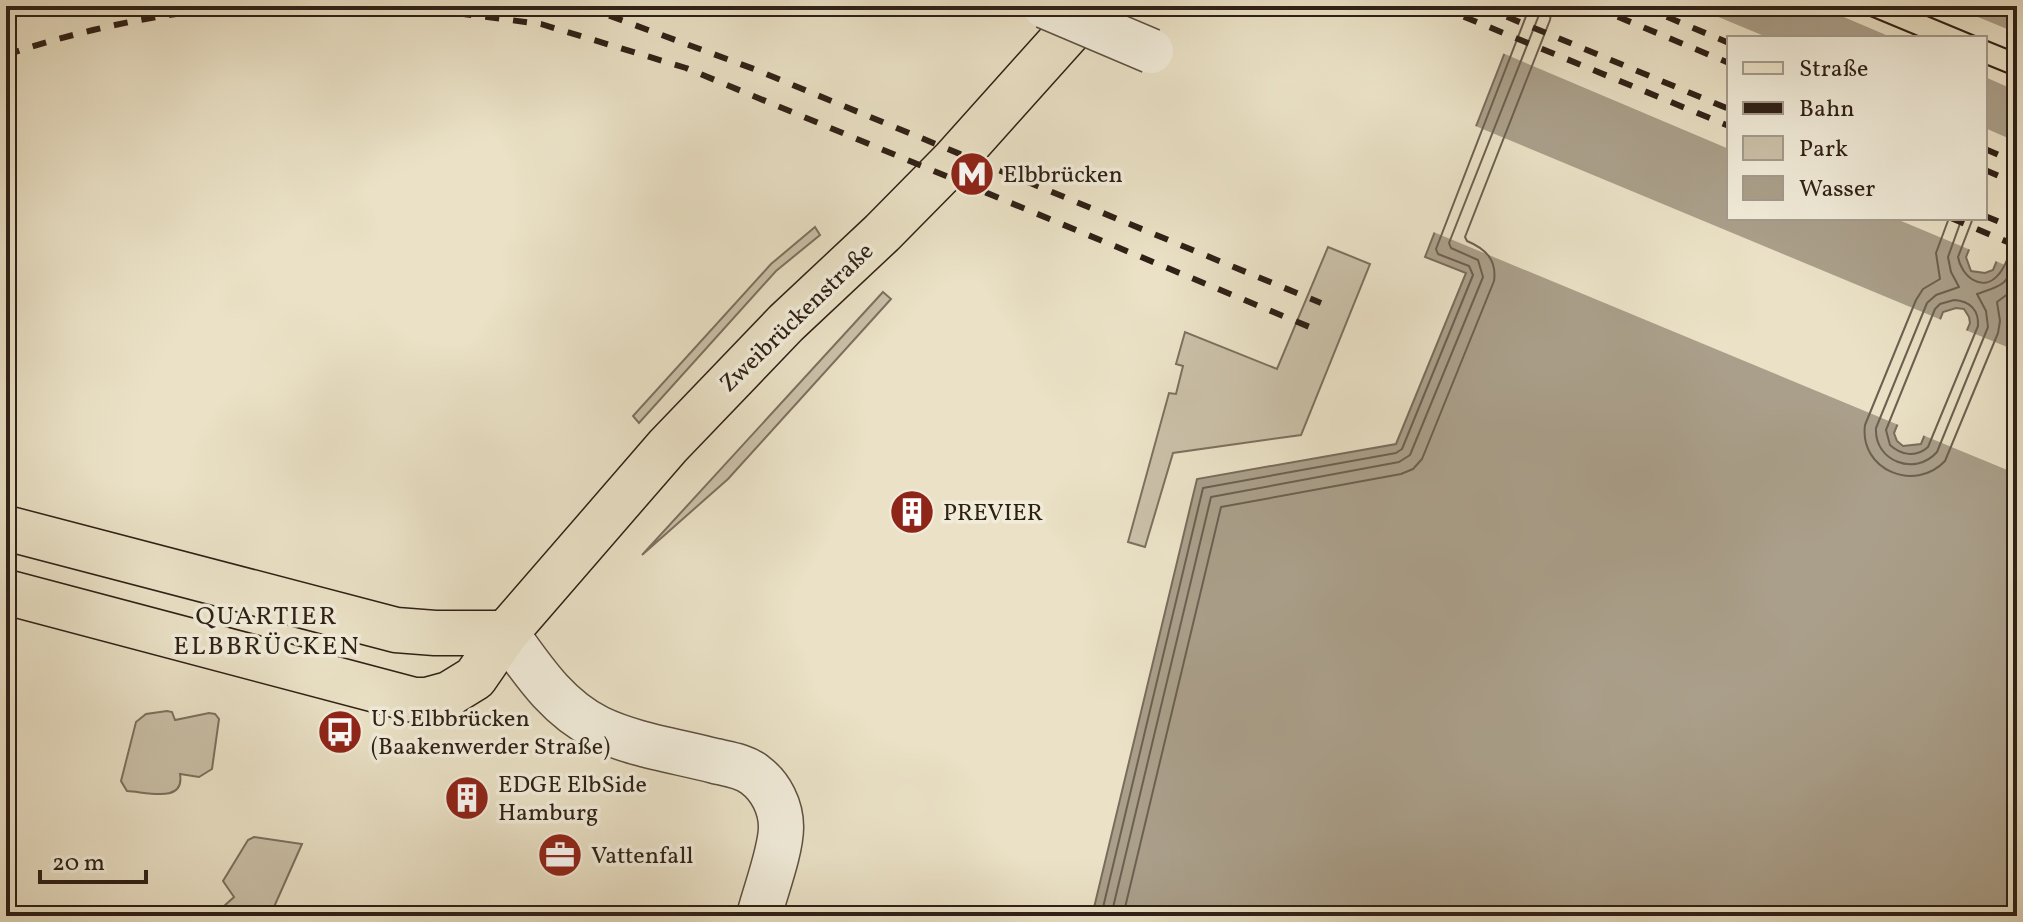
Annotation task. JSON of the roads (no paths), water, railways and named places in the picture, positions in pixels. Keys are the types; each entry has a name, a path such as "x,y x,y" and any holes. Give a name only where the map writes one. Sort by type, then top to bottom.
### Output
{"main road":[{"name":"Zweibrückenstraße","path":"6,592 414,700 449,694 475,678 506,633 678,435 786,323 954,160 1092,6"},
{"path":"6,528 396,630 506,633"}],"street":[{"path":"1045,6 1151,51"},
{"path":"506,633 545,687 568,709 596,727 618,736 744,768 765,785 775,799 781,830 759,916"}],"water":[{"path":"1523,6 2017,6 2017,132 1987,205 1987,36 1727,36 1727,220 1981,220 1966,257 1971,271 1985,273 1993,270 2017,212 2017,916 1092,916 1197,479 1396,444 1466,273 1425,257","holes":["1964,309 1970,323 1921,444 1903,446 1894,433 1943,312"]}],"tram line":[{"path":"1846,6 1918,36"},
{"path":"1903,6 1975,36"},
{"path":"1987,41 2017,53"},
{"path":"1987,65 2017,77"}],"railway":[{"path":"6,17 43,6"},
{"path":"6,55 130,22 257,6"},
{"path":"402,6 541,24 686,68 1312,328"},
{"path":"583,6 754,69 1321,303"},
{"path":"1438,6 1727,125"},
{"path":"1481,6 1727,108"},
{"path":"1592,6 1727,62"},
{"path":"1641,6 1727,42"},
{"path":"1987,150 2017,163"},
{"path":"1987,171 2017,184"},
{"path":"1987,217 2017,229"},
{"path":"1956,220 2017,246"}],"place":[{"name":"Elbbrücken","path":"972,174"},
{"name":"PREVIER","path":"912,512"},
{"name":"U S Elbbrücken (Baakenwerder Straße)","path":"340,732"},
{"name":"EDGE ElbSide Hamburg","path":"467,798"},
{"name":"Vattenfall","path":"560,855"}],"district":[{"name":"QUARTIER ELBBRÜCKEN","path":"267,630"}]}
